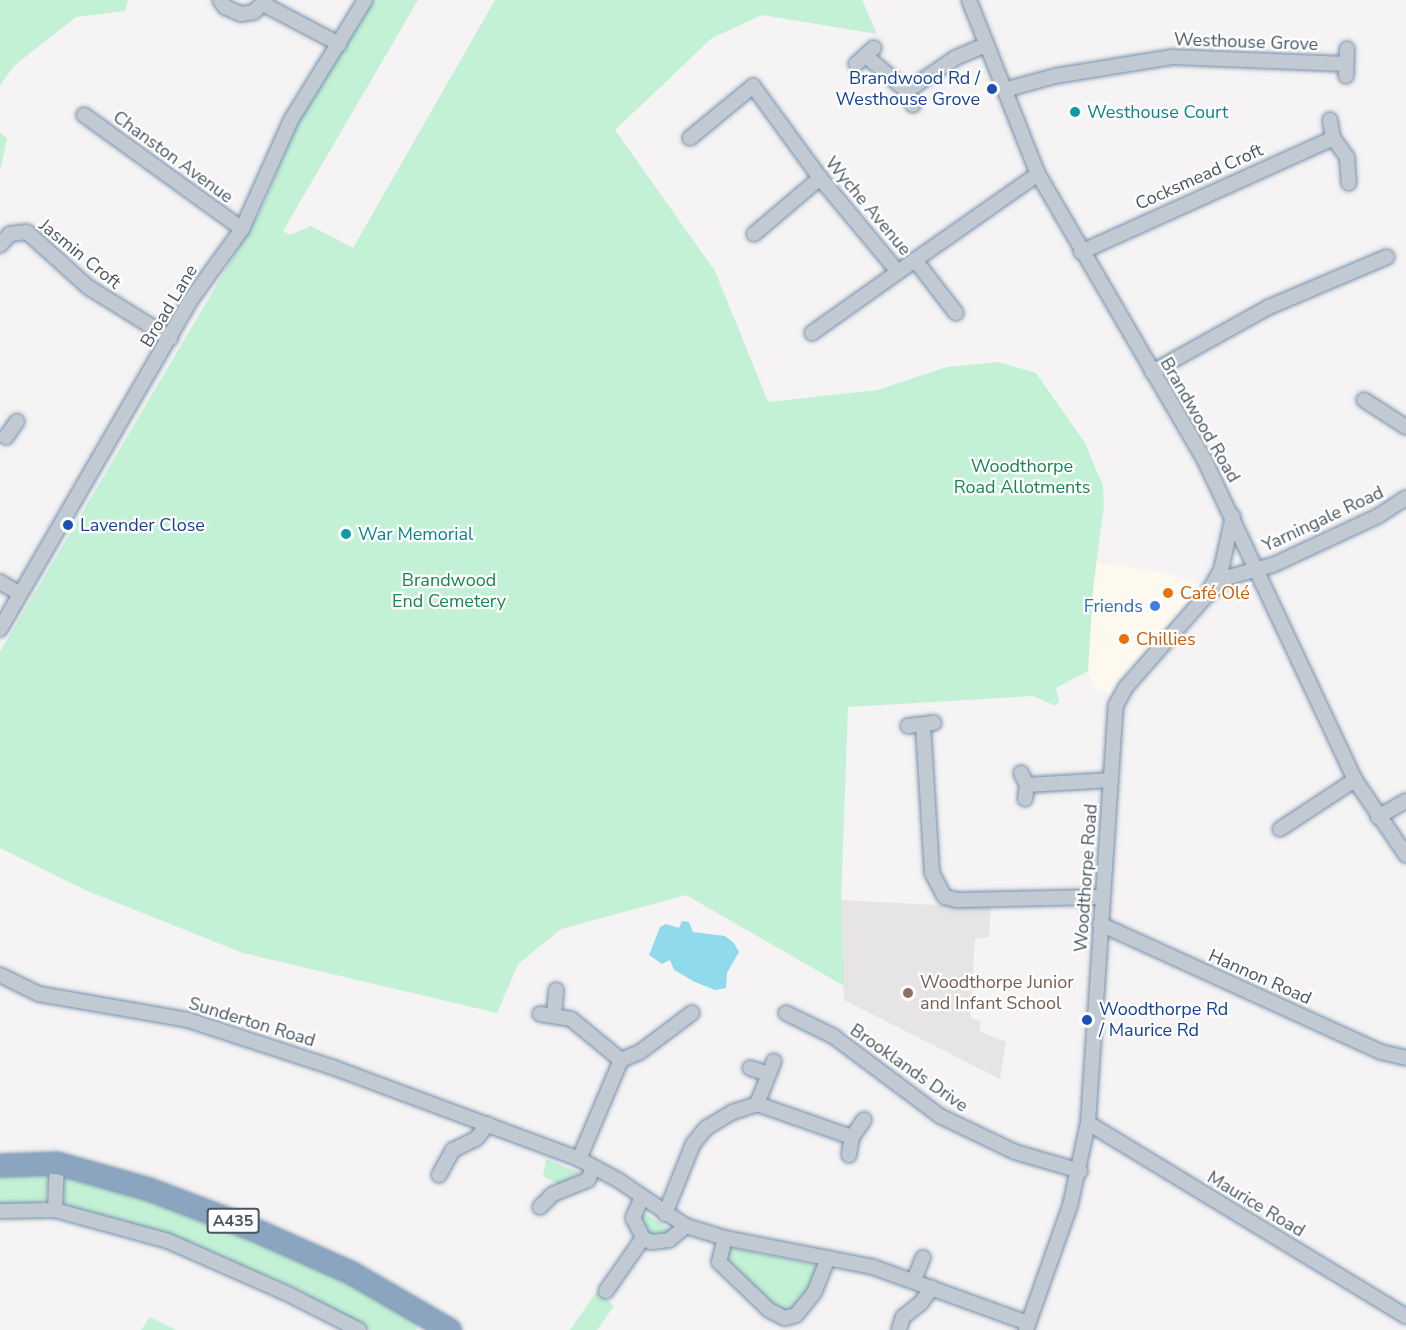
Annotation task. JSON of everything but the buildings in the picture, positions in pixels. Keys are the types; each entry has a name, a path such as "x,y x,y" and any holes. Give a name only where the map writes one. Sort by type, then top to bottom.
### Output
{"highway":[{"name":"A435","path":"0,1165 57,1163 149,1189 251,1228 352,1273 427,1324 450,1330"}],"street":[{"path":"220,0 225,7 241,14 265,2 339,44"},
{"name":"Broad Lane","path":"0,629 190,301 242,229 291,120 365,0"},
{"name":"Brandwood Road","path":"969,0 1038,174 1233,516 1254,569 1355,780 1406,855"},
{"path":"907,91 955,58 986,45"},
{"name":"Westhouse Grove","path":"1004,90 1055,76 1172,57 1346,70 1347,49"},
{"path":"866,56 907,91 913,105"},
{"name":"Wyche Avenue","path":"690,138 753,86 820,178 898,272 1038,174"},
{"name":"Chanston Avenue","path":"84,115 242,229"},
{"path":"1330,120 1333,138 1347,157 1349,183"},
{"name":"Cocksmead Croft","path":"1081,252 1333,138"},
{"path":"754,234 820,178"},
{"name":"Jasmin Croft","path":"0,245 10,234 27,232 88,287 170,338"},
{"path":"1152,372 1269,307 1387,257"},
{"path":"915,260 956,313"},
{"path":"812,333 898,272"},
{"path":"1364,400 1406,427"},
{"name":"Yarningale Road","path":"1254,569 1273,565 1347,530 1406,498"},
{"name":"Woodthorpe Road","path":"1206,596 1221,570 1233,516"},
{"name":"Woodthorpe Road","path":"1027,1327 1080,1171 1088,1123 1101,897 1116,705 1126,687 1206,596 1229,578 1254,569"},
{"path":"0,582 20,594"},
{"path":"908,726 928,724 932,873 945,897 956,900 1101,897"},
{"path":"1025,799 1024,779 1111,780"},
{"path":"1280,829 1355,780"},
{"path":"1378,817 1406,801"},
{"name":"Hannon Road","path":"1100,924 1381,1052 1406,1058"},
{"name":"Sunderton Road","path":"0,975 57,998 188,1020 333,1066 579,1159 686,1226 724,1238 828,1258 914,1280 1027,1327"},
{"path":"556,990 547,1015 572,1019 621,1060"},
{"path":"579,1159 621,1060 640,1052 692,1013"},
{"name":"Brooklands Drive","path":"786,1013 833,1036 940,1116 1015,1152 1080,1171"},
{"path":"757,1104 774,1061"},
{"path":"750,1068 768,1074"},
{"path":"665,1214 693,1144 706,1128 733,1112 757,1104 852,1137"},
{"path":"849,1155 852,1137 864,1120"},
{"name":"Maurice Road","path":"1088,1123 1406,1316"},
{"path":"439,1175 453,1150 476,1138 488,1124"},
{"path":"55,1210 57,1163"},
{"path":"540,1207 553,1194 588,1180 593,1168"},
{"path":"641,1198 633,1218 643,1238 651,1242 669,1240 686,1226"},
{"path":"0,1211 55,1210 168,1241 286,1293 359,1330"},
{"path":"606,1291 643,1238"},
{"path":"724,1238 719,1262 769,1310 785,1318 796,1315 814,1293 828,1258"},
{"path":"914,1280 923,1258"},
{"path":"899,1330 903,1317 921,1303 932,1287"}],"shaded area":[{"path":"1096,562 1170,574 1201,586 1110,694 1093,687 1088,671"},
{"name":"Woodthorpe Junior and Infant School","path":"841,900 991,908 989,937 975,939 970,1017 981,1022 979,1031 1006,1042 1000,1079 844,1000"}],"green space":[{"path":"0,0 128,0 125,11 76,17 15,65 0,85"},
{"name":"Brandwood End Cemetery","path":"373,0 418,0 283,231 290,235 311,226 353,248 495,0 862,0 877,34 762,15 712,38 615,130 715,271 768,402 877,390 947,367 999,362 1036,373 1085,443 1103,486 1104,506 1093,588 1088,671 1056,688 1059,700 1056,706 1033,696 848,707 841,900 844,986 686,895 561,929 518,964 497,1013 243,953 85,890 0,848 0,652 262,208 300,116"},
{"path":"0,132 7,139 0,171"},
{"path":"546,1159 580,1173 560,1185 543,1176"},
{"path":"0,1171 50,1171 46,1200 32,1205 0,1205"},
{"path":"62,1176 158,1202 288,1253 412,1315 419,1324 416,1330 370,1330 297,1289 191,1243 65,1206 60,1194"},
{"path":"639,1212 674,1232 661,1239 642,1233"},
{"path":"727,1247 819,1266 808,1292 793,1312 786,1312 772,1305 728,1265"},
{"path":"597,1291 614,1306 597,1330 570,1330"},
{"path":"150,1317 176,1330 141,1330"}],"water":[{"path":"682,921 689,922 693,932 725,936 734,943 739,952 727,973 726,988 715,990 695,982 674,970 670,960 662,964 649,955 660,927 666,924 679,928"}],"place":[{"name":"Brandwood Rd / Westhouse Grove","path":"992,89"},
{"name":"Westhouse Court","path":"1075,112"},
{"name":"Lavender Close","path":"68,525"},
{"name":"War Memorial","path":"346,534"},
{"name":"Café Olé","path":"1168,593"},
{"name":"Friends","path":"1155,606"},
{"name":"Chillies","path":"1124,639"},
{"name":"Woodthorpe Junior and Infant School","path":"908,993"},
{"name":"Woodthorpe Rd / Maurice Rd","path":"1087,1020"}],"park label":[{"name":"Woodthorpe Road Allotments","path":"1022,477"}]}
